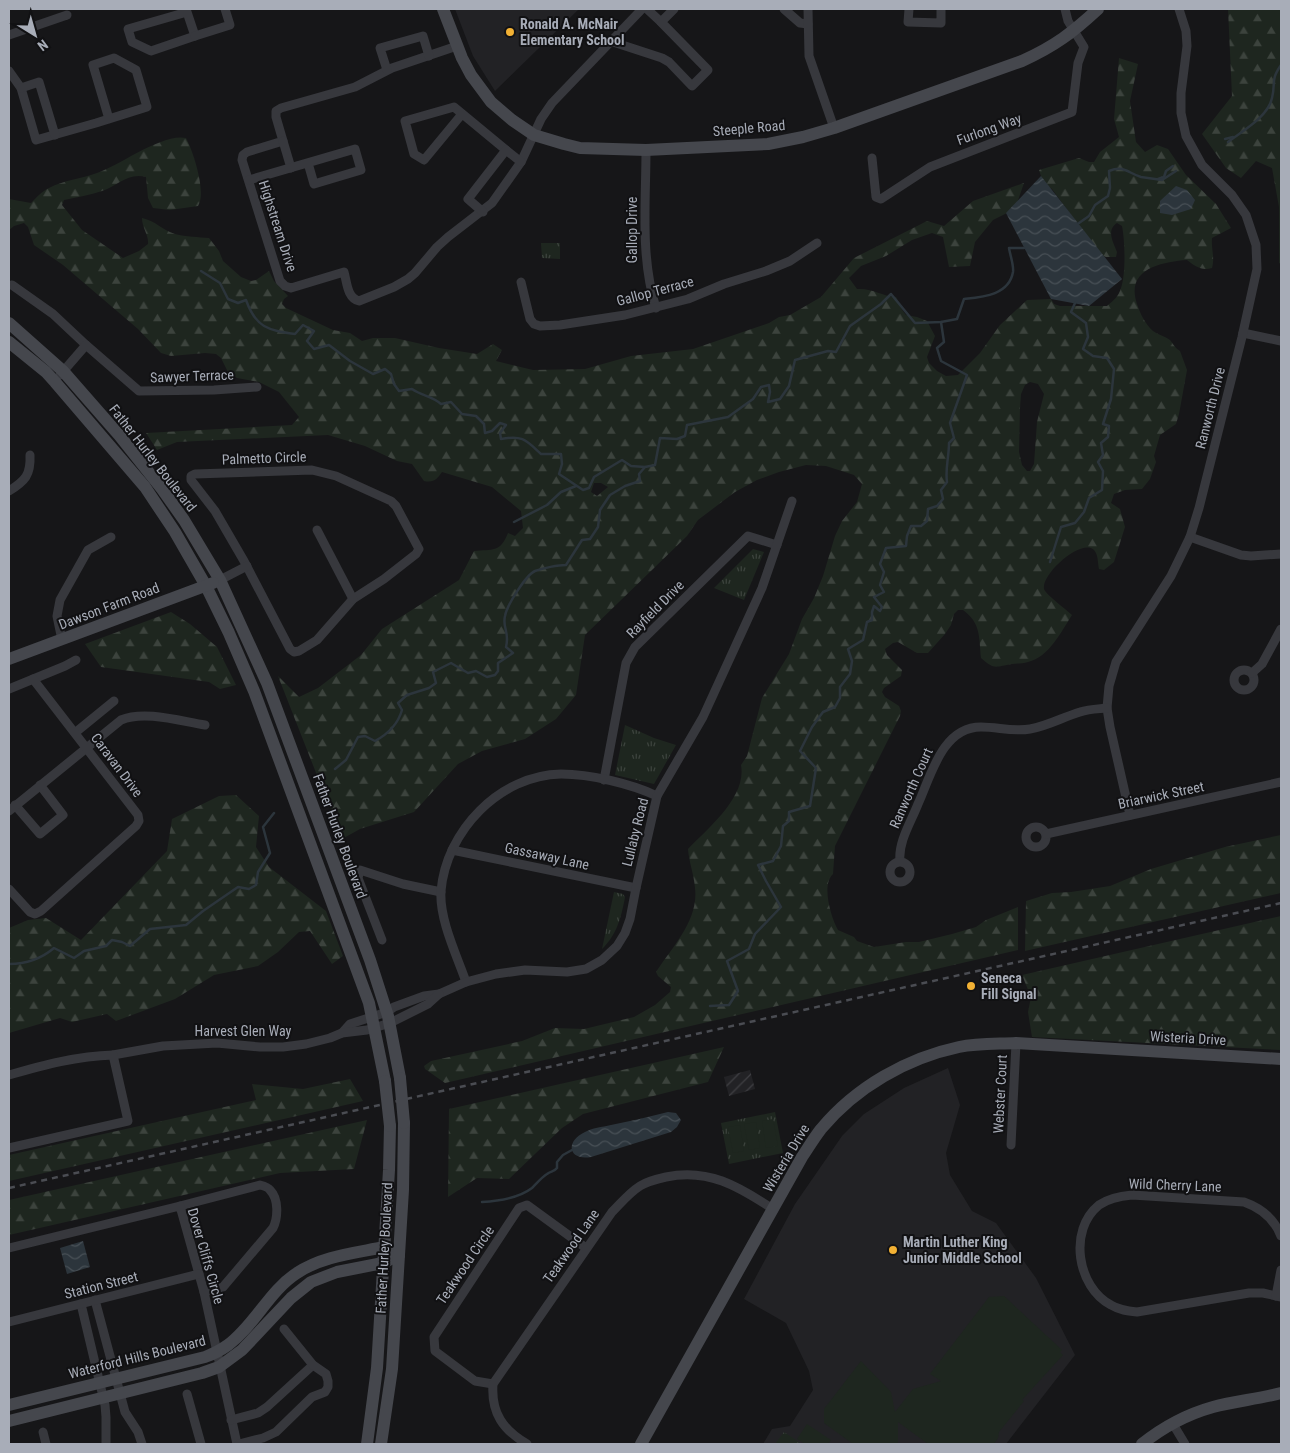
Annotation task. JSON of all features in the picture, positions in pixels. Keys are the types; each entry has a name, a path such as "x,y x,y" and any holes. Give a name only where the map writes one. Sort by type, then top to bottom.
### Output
{"street":[{"path":"195,36 187,10 128,30 132,42 151,51 230,25 225,9"},
{"name":"Steeple Road","path":"443,9 457,46 471,75 492,102 512,120 534,135 580,148 646,150 768,144 834,128 1047,50 1075,30 1098,9"},
{"name":"Highstream Drive","path":"283,141 247,152 243,155 242,160 280,281 284,286 291,288 344,272 351,296 354,300 359,301 394,287 408,279 416,273 437,247 448,237 483,212 498,196 521,162 552,103 642,9"},
{"path":"610,41 662,58 669,62 692,86 708,70 647,9"},
{"path":"661,22 674,9"},
{"path":"784,9 800,23 808,24"},
{"path":"808,9 808,56 834,128"},
{"path":"909,9 908,22 941,23 942,9"},
{"path":"1065,9 1068,21 1075,30"},
{"name":"Ranworth Drive","path":"1130,815 1106,708 1109,686 1116,662 1171,576 1190,536 1199,508 1257,275 1256,245 1240,205 1202,165 1186,136 1181,114 1181,93 1187,46 1186,31 1179,9"},
{"path":"9,35 66,15"},
{"name":"Furlong Way","path":"872,158 876,197 881,199 930,167 1072,112 1078,63 1084,46 1075,30"},
{"path":"387,70 380,48 423,36 429,56"},
{"path":"291,168 276,117 276,111 355,87 387,70 457,46"},
{"path":"9,71 21,88 36,140 109,119 147,107 136,70 114,58 93,65 109,119"},
{"path":"21,88 39,82 55,135"},
{"path":"462,114 424,160 414,154 405,121 454,107 521,162"},
{"path":"249,180 356,149 361,170 314,184 308,163"},
{"path":"483,212 468,199 506,150"},
{"name":"Gallop Drive","path":"646,150 646,265 650,290 656,308"},
{"name":"Gallop Terrace","path":"521,282 530,319 534,324 540,326 579,322 625,315 688,299 790,261 817,243"},
{"name":"Sawyer Terrace","path":"12,285 53,314 140,392 257,387"},
{"name":"Father Hurley Boulevard","path":"9,324 59,377 119,435 184,520 220,580 267,683 370,960 388,1017 400,1078 405,1150 392,1369 381,1444"},
{"path":"1243,332 1281,341"},
{"name":"Father Hurley Boulevard","path":"9,342 46,372 59,377 145,487 175,532 206,586 254,691 374,1023 385,1081 390,1126 389,1170 376,1368 367,1444"},
{"path":"59,377 86,345"},
{"path":"9,491 28,475 31,468 30,455"},
{"name":"Palmetto Circle","path":"312,470 336,476 391,500 419,549 416,554 384,579 353,599 317,640 294,652 290,649 247,566 215,511 191,480 191,476 195,474 312,470"},
{"name":"Lullaby Road","path":"388,1017 428,1004 439,994 466,982 496,974 525,970 567,972 586,969 602,960 617,946 625,933 630,919 657,796 703,717 762,588 792,501"},
{"path":"317,530 353,599"},
{"name":"Rayfield Drive","path":"604,780 626,663 635,647 748,536 777,545"},
{"path":"1190,536 1241,555 1281,554"},
{"path":"62,640 56,616 60,600 88,550 111,537"},
{"path":"220,580 247,566"},
{"name":"Dawson Farm Road","path":"9,659 220,580"},
{"path":"1252,673 1262,664 1281,629"},
{"path":"9,689 76,660"},
{"name":"Caravan Drive","path":"9,889 30,912 35,914 41,911 136,826 139,821 138,815 85,748 83,741 33,679"},
{"path":"76,732 114,701"},
{"name":"Ranworth Court","path":"900,862 900,850 905,834 939,756 947,743 956,736 978,727 1013,730 1032,729 1052,724 1082,711 1106,708"},
{"path":"40,785 63,815 40,834 12,808 85,748 120,720 136,716 205,725"},
{"path":"466,982 444,918 441,892 452,850 465,828 481,809 502,793 520,784 538,778 561,774 604,780 640,788 657,796"},
{"name":"Briarwick Street","path":"1046,834 1281,782"},
{"name":"Gassaway Lane","path":"452,850 636,888"},
{"path":"382,940 358,878 360,870 403,884 441,892"},
{"name":"Harvest Glen Way","path":"9,1075 54,1062 90,1056 114,1055 163,1046 217,1043 283,1047 306,1044 342,1033 350,1024 374,1023 388,1017"},
{"name":"Wisteria Drive","path":"641,1444 802,1157 820,1130 862,1090 895,1070 924,1056 967,1046 1016,1044 1281,1059"},
{"name":"Webster Court","path":"1011,1145 1016,1044"},
{"path":"9,1148 128,1121 114,1055"},
{"name":"Teakwood Lane","path":"493,1384 612,1212 642,1185 681,1174 709,1176 721,1180 773,1209"},
{"path":"180,1206 260,1185 269,1188 275,1196 278,1220 273,1228 223,1287 204,1292"},
{"name":"Wild Cherry Lane","path":"1281,1236 1277,1226 1264,1211 1244,1202 1132,1195 1115,1198 1099,1205 1087,1219 1081,1231 1079,1242 1085,1273 1094,1290 1101,1298 1120,1309 1137,1312 1249,1293 1279,1296 1281,1270"},
{"name":"Teakwood Circle","path":"493,1384 475,1381 455,1367 435,1351 434,1337 519,1208 527,1205 586,1248"},
{"name":"Dover Cliffs Circle","path":"9,1248 180,1206 204,1292 219,1367 238,1444"},
{"path":"384,1247 399,1255"},
{"name":"Waterford Hills Boulevard","path":"9,1405 205,1357 229,1344 295,1274 310,1265 327,1259 384,1247"},
{"path":"9,1420 202,1373 219,1367 242,1350 291,1298 311,1282 337,1272 383,1263 399,1255"},
{"name":"Station Street","path":"9,1322 199,1274"},
{"path":"95,1300 125,1412 138,1432 142,1444"},
{"path":"81,1304 103,1397 106,1417 106,1444"},
{"path":"238,1444 271,1435 312,1397 325,1392 328,1380 326,1374 313,1365 284,1329"},
{"path":"231,1420 258,1413 267,1407 313,1365"},
{"path":"493,1384 492,1394 497,1415 507,1431 527,1444"},
{"path":"1142,1444 1150,1437 1173,1424 1213,1407 1281,1393"},
{"path":"187,1394 201,1444"},
{"path":"1173,1424 1185,1444"},
{"path":"43,1432 46,1444"}],"shaded area":[{"name":"Ronald A. McNair Elementary School","path":"455,9 579,9 495,91 473,56"},
{"name":"Martin Luther King Junior Middle School","path":"948,1068 960,1105 946,1153 950,1175 972,1211 996,1223 1036,1278 1075,1355 1006,1444 763,1444 772,1429 790,1426 813,1390 809,1371 786,1323 744,1299 795,1204 842,1136 864,1114 904,1088"},
{"path":"750,1070 755,1089 729,1096 724,1077"}],"green space":[{"path":"1228,9 1281,9 1281,264 1279,263 1279,207 1272,168 1256,161 1241,178 1226,168 1202,134 1232,96"},
{"path":"1119,58 1138,64 1130,101 1136,142 1145,152 1157,145 1168,149 1186,175 1216,204 1231,228 1212,238 1212,268 1201,268 1187,260 1167,263 1148,270 1141,275 1136,283 1137,304 1143,318 1153,331 1170,340 1180,351 1187,370 1176,424 1160,435 1154,456 1156,462 1150,479 1142,489 1125,490 1114,494 1111,503 1120,509 1125,527 1114,562 1104,570 1099,569 1096,553 1091,548 1084,548 1066,557 1057,565 1045,582 1045,591 1072,615 1054,643 1042,655 1024,663 998,667 992,666 981,658 976,625 963,610 958,610 954,614 951,625 945,634 928,653 917,653 898,642 885,649 887,655 902,670 901,676 884,688 882,692 885,697 899,706 900,716 835,846 833,874 829,879 827,893 830,910 838,930 854,937 857,941 874,947 919,942 952,934 976,927 986,920 1018,907 1018,950 445,1083 425,1069 424,1066 431,1061 522,1041 555,1028 584,1029 634,1017 655,1005 670,992 671,987 656,972 683,933 693,911 695,888 688,849 715,822 738,789 741,765 747,756 762,698 789,654 802,619 814,598 823,576 835,536 842,521 857,502 862,484 854,475 826,466 806,465 757,480 735,492 698,520 687,536 585,635 576,695 556,719 525,739 482,751 458,764 414,812 360,829 342,839 278,676 299,697 318,688 361,655 382,629 459,580 474,551 495,549 502,544 508,533 515,536 523,528 521,511 492,487 442,472 435,480 424,481 412,464 397,461 365,446 328,435 177,442 157,450 146,433 292,425 299,417 279,392 259,382 237,378 228,372 221,358 216,354 171,356 161,353 138,329 63,265 34,245 28,227 24,223 14,226 9,230 9,199 31,203 44,191 55,185 106,169 165,140 186,138 200,182 201,192 198,206 170,210 153,208 148,198 146,177 140,176 128,178 102,191 64,200 62,205 82,230 123,258 139,251 148,244 142,218 175,234 209,238 219,251 223,261 241,277 251,281 256,280 269,271 274,281 288,296 282,304 286,308 333,330 350,333 362,341 373,338 395,338 477,354 493,344 502,350 496,361 533,370 585,369 631,356 693,349 769,323 779,317 790,315 821,297 854,258 927,221 944,226 973,201 1024,183 1015,209 993,220 975,242 970,266 949,267 943,237 932,233 912,240 886,256 861,266 849,278 857,289 896,297 906,315 927,321 935,336 927,357 929,363 946,376 958,375 980,353 1000,325 1027,300 1051,299 1054,304 1060,306 1107,306 1117,296 1123,282 1124,248 1122,226 1117,223 1111,233 1117,252 1116,257 1101,255 1052,189 1043,182 1039,170 1079,158 1094,162 1100,152 1119,137 1114,119","holes":["1030,382 1038,384 1044,394 1037,422 1034,464 1030,471 1027,471 1022,465 1019,452 1020,408 1021,394 1025,385","594,483 601,483 608,487 597,496 591,492"]},
{"path":"541,243 560,243 560,259 542,258"},
{"path":"753,549 764,552 744,600 714,588"},
{"path":"171,612 190,624 217,647 236,685 220,689 209,682 101,667 85,644"},
{"path":"625,725 654,738 676,745 654,784 615,775"},
{"path":"236,795 259,816 256,847 269,867 326,911 343,956 332,964 310,931 299,932 278,952 258,966 214,975 175,999 116,1021 107,1014 72,1022 60,1018 9,1033 9,928 28,920 46,918 81,940 167,851 172,819 219,796"},
{"path":"1281,835 1281,893 1025,951 1026,901 1052,893 1110,886 1151,869 1225,847"},
{"path":"614,892 623,894 625,897 615,931 602,949"},
{"path":"1281,916 1281,1050 1032,1037 1028,1012 1031,997 1022,975"},
{"path":"724,1047 708,1082 583,1114 562,1128 509,1179 477,1178 448,1197 449,1109"},
{"path":"350,1079 363,1101 9,1181 9,1155 256,1100 252,1084 303,1089"},
{"path":"775,1112 783,1153 729,1164 721,1123"},
{"path":"773,1119 778,1146 766,1148 762,1121"},
{"path":"367,1120 354,1169 280,1173 9,1235 9,1200"},
{"path":"756,1122 760,1148 749,1150 744,1124"},
{"path":"740,1125 744,1151 733,1153 728,1127"},
{"path":"1004,1296 1062,1350 1060,1352 1063,1355 1022,1400 1024,1401 999,1432 994,1444 928,1444 898,1422 898,1444 853,1444 824,1423 824,1409 861,1361 891,1392 895,1412 913,1389 941,1381 930,1374 989,1297"},
{"path":"807,1424 831,1440 828,1444 805,1444 797,1439"},
{"path":"784,1432 802,1444 775,1444"}],"water":[{"path":"1041,176 1122,279 1089,306 1051,299 1006,213"},
{"path":"1176,186 1187,190 1195,200 1191,209 1172,215 1160,213 1160,201"},
{"path":"668,1112 676,1113 681,1120 671,1132 591,1157 578,1156 572,1149 574,1140 588,1131"},
{"path":"83,1241 90,1267 67,1274 60,1248"}],"waterway":[{"path":"1228,142 1254,123 1270,105 1274,81 1281,65"},
{"path":"1225,139 1233,137"},
{"path":"1158,179 1164,177 1166,171 1173,166"},
{"path":"1079,223 1089,216 1095,205 1108,196 1110,188 1109,171 1122,169 1141,177 1162,180 1176,171"},
{"path":"335,769 346,760 358,737 365,736 375,741 388,732 398,720 402,710 398,703 407,695 429,688 436,683 433,672 451,663 468,673 476,671 487,677 495,675 498,671 498,663 513,653 506,647 507,638 504,620 506,611 517,591 535,571 566,565 582,540 590,539 598,527 600,510 610,495 625,486 640,481 639,474 645,467 655,465 660,438 677,439 685,436 687,425 728,417 753,399 761,387 769,385 768,402 780,399 789,386 795,360 828,351 836,352 850,326 881,304 891,294 915,323 957,319 964,299 987,296 1006,286 1011,280 1013,272 1009,248 1024,248"},
{"path":"201,271 220,283 228,299 238,303 246,300 254,317 264,326 277,331 295,334 303,325 314,331 307,341 314,349 329,345 350,361 373,374 385,369 391,374 394,384 399,391 412,389 441,404 451,402 462,414 476,416 484,424 485,433 492,431 500,423 506,425 500,433 501,439 519,438 528,442 541,454 561,454 562,464 559,474 583,490 589,488 594,477 622,460 631,466 645,467"},
{"path":"1050,562 1061,527 1075,523 1084,512 1089,498 1102,490 1103,471 1098,462 1103,455 1101,443 1108,437 1109,426 1103,424 1111,399 1114,369 1107,358 1093,356 1083,349 1088,337 1086,323 1071,312 1075,303"},
{"path":"710,1006 729,1005 738,991 727,961 749,949 755,934 781,907 758,865 773,861 781,846 783,826 789,821 789,812 810,806 816,768 800,751 812,727 823,712 835,707 840,698 840,687 850,674 852,661 848,649 863,640 867,622 872,620 874,606 880,611 882,607 874,597 884,592 880,585 884,572 880,564 886,548 906,546 911,526 921,526 927,521 928,509 937,506 943,499 941,490 947,482 946,472 949,443 954,438 950,423 967,375 941,361 937,348 944,342 941,322"},
{"path":"514,522 547,505 561,492 576,486"},
{"path":"9,964 33,960 54,948 74,958 84,951 106,946 112,940 130,946 150,929 186,925 238,887 249,889 256,885 258,872 270,853 263,827 274,813"},
{"path":"482,1202 508,1198 527,1191 545,1175 556,1169 557,1162 563,1155 572,1150"}],"railway":[{"path":"9,1188 1281,903"}],"place":[{"name":"Ronald A. McNair Elementary School","path":"510,32"},
{"name":"Seneca Fill Signal","path":"971,986"},
{"name":"Martin Luther King Junior Middle School","path":"893,1250"}]}
